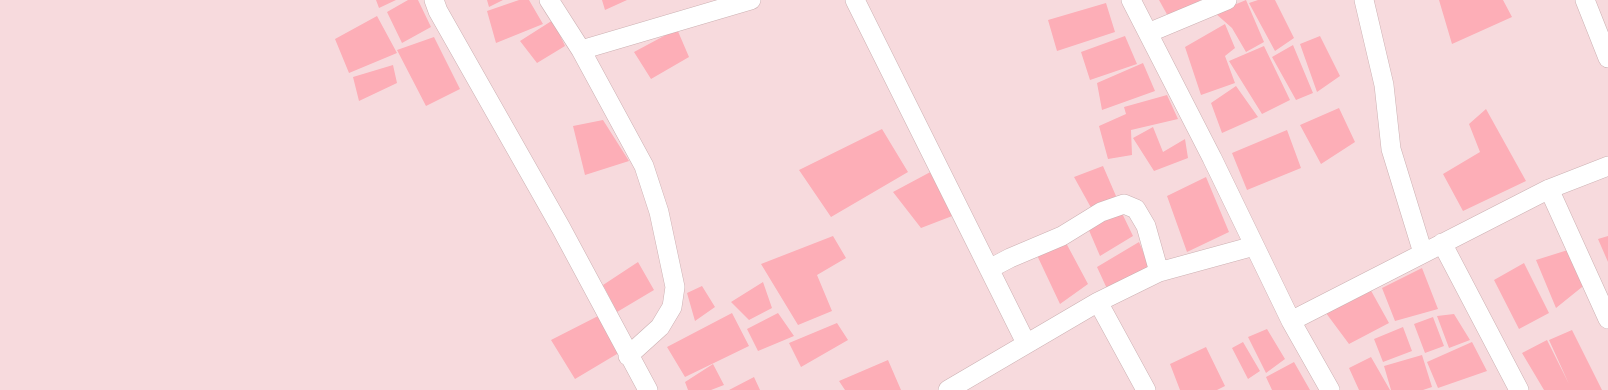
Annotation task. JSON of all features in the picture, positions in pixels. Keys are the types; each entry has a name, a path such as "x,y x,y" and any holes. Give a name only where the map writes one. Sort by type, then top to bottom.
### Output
{"street":[{"path":"434,0 438,11 561,228 628,356 648,390"},
{"path":"549,0 581,50 644,166 659,212 675,287 672,307 660,326 628,356"},
{"path":"581,50 751,0"},
{"path":"856,0 1026,343"},
{"path":"1131,0 1291,321 1330,390"},
{"path":"1148,33 1227,0"},
{"path":"1364,0 1384,85 1391,149 1424,253"},
{"path":"1585,0 1608,58"},
{"path":"1291,321 1549,189 1608,166"},
{"path":"1549,189 1608,319"},
{"path":"989,269 1062,236 1101,212 1124,204 1136,209 1146,226 1159,272"},
{"path":"1442,243 1519,390"},
{"path":"948,390 1098,302 1159,272 1254,246"},
{"path":"1098,302 1146,390"}],"building":[{"path":"376,0 396,0 379,8"},
{"path":"408,0 418,0 431,27 402,43 387,12"},
{"path":"487,0 503,0 489,7"},
{"path":"519,0 529,0 543,24 496,43 487,11"},
{"path":"602,0 627,0 605,10"},
{"path":"1159,0 1201,0 1169,18"},
{"path":"1246,0 1264,42 1246,52 1232,28 1215,13"},
{"path":"1258,0 1275,0 1294,38 1275,51 1249,3"},
{"path":"1439,0 1503,0 1512,17 1452,44"},
{"path":"1106,3 1115,32 1057,51 1048,20"},
{"path":"377,16 397,53 349,73 335,39"},
{"path":"553,20 565,46 537,63 520,41"},
{"path":"1225,24 1235,48 1225,56 1235,83 1201,95 1185,47"},
{"path":"677,29 689,57 651,79 634,52"},
{"path":"1125,36 1137,64 1090,80 1081,52"},
{"path":"1320,36 1340,76 1317,92 1300,44"},
{"path":"434,37 460,89 426,106 397,50"},
{"path":"1293,45 1313,93 1296,100 1272,57"},
{"path":"1264,46 1290,100 1262,114 1229,61"},
{"path":"1143,63 1155,91 1102,110 1097,83"},
{"path":"393,65 397,83 359,101 353,77"},
{"path":"1236,86 1258,117 1222,133 1211,103"},
{"path":"1167,95 1178,119 1131,130 1132,155 1108,159 1099,126 1126,114 1124,107"},
{"path":"1339,108 1355,142 1321,164 1300,125"},
{"path":"1486,109 1526,181 1463,211 1443,174 1480,152 1469,124"},
{"path":"603,120 629,161 585,175 573,126"},
{"path":"1153,127 1163,152 1185,139 1188,158 1154,171 1133,138"},
{"path":"882,129 908,172 831,217 799,170"},
{"path":"1287,130 1301,168 1247,190 1232,153"},
{"path":"1103,166 1116,196 1094,213 1074,177"},
{"path":"936,169 960,213 921,228 893,192"},
{"path":"1206,177 1229,232 1187,252 1167,196"},
{"path":"1119,207 1133,236 1100,256 1085,221"},
{"path":"833,236 846,258 817,275 832,311 798,325 761,264"},
{"path":"1608,236 1608,262 1598,239"},
{"path":"1065,241 1088,284 1060,304 1035,251"},
{"path":"1139,242 1151,270 1109,293 1097,267"},
{"path":"1571,249 1587,283 1556,308 1536,260"},
{"path":"638,262 654,290 617,312 603,285"},
{"path":"1524,263 1549,313 1519,329 1494,280"},
{"path":"1422,268 1438,309 1395,321 1382,288"},
{"path":"763,282 772,308 749,320 731,302"},
{"path":"702,286 715,307 695,321 687,293"},
{"path":"1369,287 1389,323 1349,344 1323,309"},
{"path":"732,313 749,346 685,377 667,347"},
{"path":"778,313 794,336 758,351 747,329"},
{"path":"602,314 622,351 575,379 551,340"},
{"path":"1454,314 1470,340 1449,348 1437,316"},
{"path":"1433,317 1444,346 1425,353 1414,324"},
{"path":"837,323 848,340 801,367 789,343"},
{"path":"1403,327 1412,351 1383,362 1374,339"},
{"path":"1267,329 1285,359 1266,373 1248,337"},
{"path":"1572,330 1602,390 1544,390 1522,353 1547,340 1569,384 1549,340"},
{"path":"1243,342 1260,371 1248,379 1232,348"},
{"path":"1472,342 1487,371 1438,388 1427,362"},
{"path":"1206,347 1225,386 1217,390 1180,390 1170,364"},
{"path":"1422,355 1432,387 1423,390 1391,390 1384,366"},
{"path":"1371,357 1390,390 1359,390 1349,368"},
{"path":"888,360 901,390 845,390 839,381"},
{"path":"1294,362 1310,390 1272,390 1266,377"},
{"path":"713,364 724,385 711,390 688,390 685,382"},
{"path":"754,377 760,390 729,390"}]}
